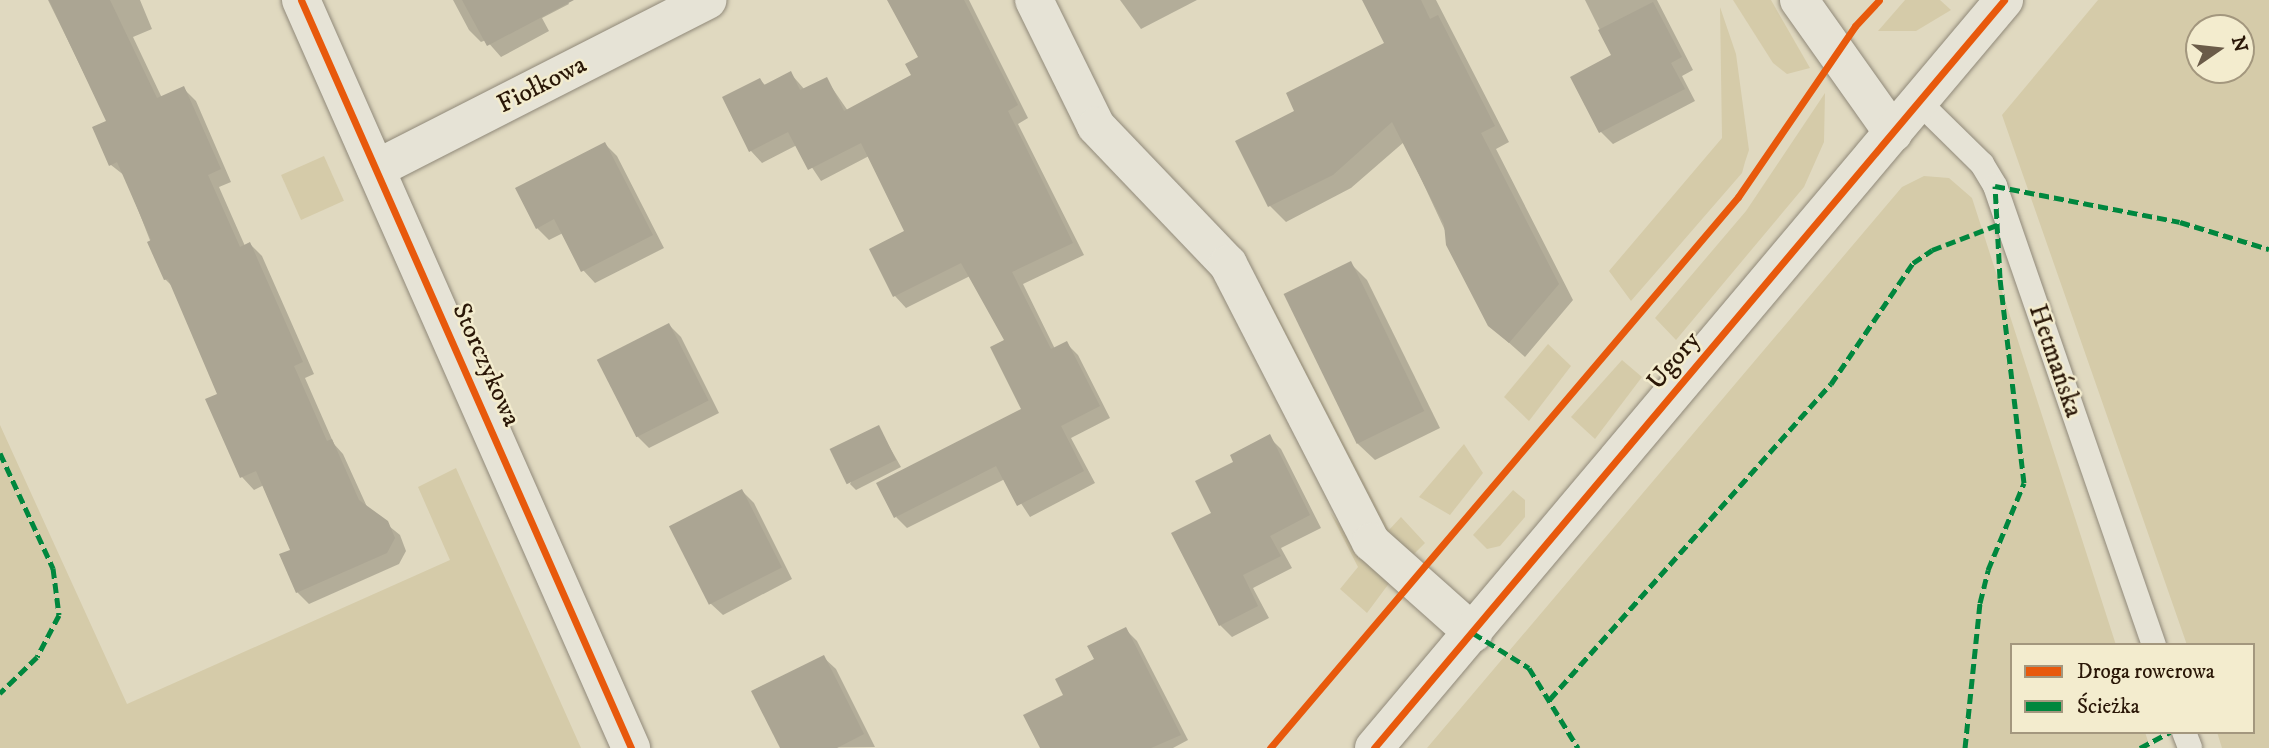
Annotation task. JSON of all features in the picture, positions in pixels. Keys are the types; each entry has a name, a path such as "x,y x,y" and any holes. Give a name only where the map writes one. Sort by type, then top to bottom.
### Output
{"street":[{"name":"Storczykowa","path":"301,0 631,748"},
{"name":"Fiołkowa","path":"376,169 707,0"},
{"path":"1034,0 1096,126 1228,264 1371,542 1473,633"},
{"path":"1799,0 1892,133"},
{"name":"Ugory","path":"1374,748 2004,0"}],"lane":[{"name":"Hetmańska","path":"1918,101 1982,164 1995,186 2153,643"}],"shaded area":[{"path":"1733,0 1771,0 1810,68 1787,74 1773,63"},
{"path":"1905,0 1940,0 1951,10 1916,31 1878,31"},
{"path":"2098,0 2269,0 2269,748 2222,748 2218,734 2255,734 2255,643 2186,643 2002,115"},
{"path":"1720,7 1736,54 1749,150 1742,173 1631,301 1609,271 1722,138"},
{"path":"1825,93 1824,142 1804,187 1676,340 1655,318 1746,211"},
{"path":"324,156 344,201 301,220 281,175"},
{"path":"1924,176 1949,178 1972,198 2115,643 2010,643 2010,734 2146,734 2150,748 1427,748 1902,187"},
{"path":"1261,284 1389,530 1401,517 1425,543 1412,556 1386,533 1260,294"},
{"path":"1548,344 1571,366 1529,421 1504,397"},
{"path":"1622,360 1642,377 1595,439 1571,417"},
{"path":"0,425 127,704 450,560 418,487 456,468 581,748 0,748"},
{"path":"1464,444 1483,473 1450,515 1419,497"},
{"path":"1513,490 1525,500 1525,517 1500,546 1487,549 1473,535"},
{"path":"1330,512 1364,558 1390,582 1367,613 1340,589 1358,567"}],"building":[{"path":"49,0 110,0 157,98 184,86 221,169 208,175 240,247 250,242 303,362 294,366 327,441 332,439 359,500 388,521 395,538 387,553 296,593 279,554 290,550 256,471 240,478 205,399 217,394 168,279 164,280 147,242 151,240 117,162 109,166 92,127 106,121"},
{"path":"462,0 574,0 487,46"},
{"path":"887,0 964,0 1018,105 1008,111 1073,243 1012,272 1051,349 1067,341 1100,406 1061,426 1084,471 1017,506 996,466 894,518 876,483 1021,409 990,347 1004,340 961,263 893,297 869,249 904,231 861,143 808,170 788,132 749,152 722,97 760,78 764,85 791,71 800,90 827,77 844,111 911,75 905,64 918,57"},
{"path":"1362,0 1421,0 1430,19 1438,15 1495,126 1481,133 1559,284 1509,343 1488,326 1446,245 1444,224 1392,122 1333,175 1268,207 1235,141 1294,111 1286,93 1384,43"},
{"path":"1653,2 1682,57 1671,63 1685,89 1599,133 1570,77 1611,55 1598,30"},
{"path":"605,142 653,235 581,272 554,219 536,229 515,188"},
{"path":"1351,261 1424,411 1357,444 1284,294"},
{"path":"669,323 708,401 636,437 597,360"},
{"path":"879,425 896,460 847,484 830,449"},
{"path":"1270,434 1310,515 1270,536 1281,556 1243,575 1258,606 1219,626 1171,533 1211,513 1195,481 1233,462 1230,455"},
{"path":"742,489 782,567 709,605 669,526"},
{"path":"1126,627 1181,735 1151,748 1040,748 1023,715 1063,695 1055,679 1094,659 1087,646"},
{"path":"824,655 864,734 837,748 780,748 751,691"}],"marked path":[{"path":"1965,748 1980,603 1988,570 2024,483 2000,278 1995,186 2180,222 2269,249"},
{"path":"1550,699 1831,384 1913,263 1932,250 1997,225"},
{"path":"0,453 53,568 59,615 37,657 0,693"},
{"path":"1473,633 1529,668 1578,748"},
{"path":"2140,748 2166,734"}],"cycle path":[{"path":"301,0 631,748"},
{"path":"1270,748 1738,197 1855,26 1879,0"},
{"path":"1374,748 2004,0"}]}
